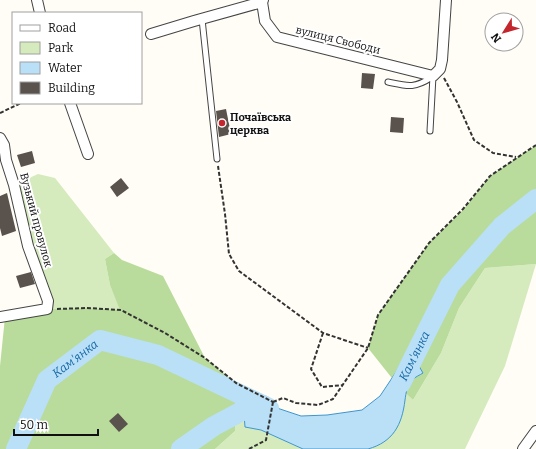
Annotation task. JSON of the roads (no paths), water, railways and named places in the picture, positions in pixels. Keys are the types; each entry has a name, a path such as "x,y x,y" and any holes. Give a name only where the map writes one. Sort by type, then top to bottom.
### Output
{"street":[{"path":"37,0 40,12"},
{"path":"436,72 442,60 446,0"},
{"path":"151,34 262,1"},
{"name":"вулиця Свободи","path":"262,1 265,21 277,37 436,72"},
{"path":"70,104 88,154"},
{"name":"Вузький провулок","path":"0,138 4,144 6,160 14,185 28,246 48,300 47,309 0,317"},
{"path":"523,449 536,431"}],"lane":[{"path":"202,19 217,159"},
{"path":"388,82 407,86 422,84 436,72"},
{"path":"430,131 436,72"}],"water":[{"path":"405,355 416,361 423,373 413,379 409,384 399,425 390,437 377,446 368,449 303,449 261,430 245,427 243,402 246,391 277,408 301,416 327,415 362,410 380,396"}],"waterway":[{"name":"Кам'янка","path":"401,383 450,285 502,226 536,199"},
{"name":"Кам'янка","path":"16,449 47,380 100,340 158,355 269,408"},
{"name":"Кам'янка","path":"181,449 214,426 244,410 263,405"}],"place":[{"name":"Почаївська церква","path":"222,123"}]}
